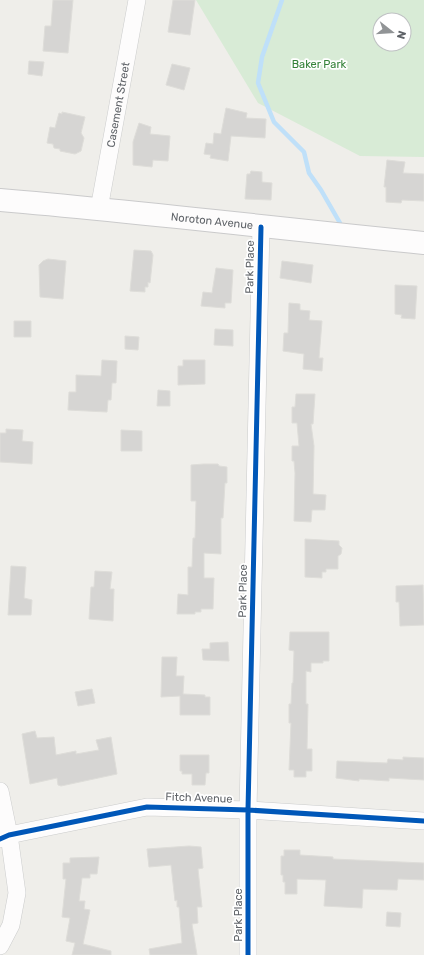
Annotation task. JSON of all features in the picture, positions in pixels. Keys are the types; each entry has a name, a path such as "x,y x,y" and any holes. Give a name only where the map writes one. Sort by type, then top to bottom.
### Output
{"main road":[{"name":"Noroton Avenue","path":"0,200 424,243"}],"street":[{"name":"Casement Street","path":"99,209 137,0"},
{"name":"Park Place","path":"248,955 248,810 261,227"},
{"path":"0,791 5,837 17,894 11,925 0,946"},
{"name":"Fitch Avenue","path":"5,837 147,806 248,810 424,821"}],"green space":[{"name":"Baker Park","path":"196,0 424,0 424,157 360,156 258,103"}],"building":[{"path":"53,0 73,0 68,53 43,51 45,26 51,26"},
{"path":"173,0 195,0 190,35 168,32"},
{"path":"29,61 44,62 42,76 28,74"},
{"path":"172,64 190,68 184,90 166,85"},
{"path":"226,108 247,113 246,118 266,119 265,138 231,136 228,161 210,158 211,155 204,154 206,143 213,144 214,133 221,134"},
{"path":"62,112 85,117 81,133 84,138 81,151 75,154 60,151 60,149 54,148 53,144 47,143 50,127 55,128 59,113 62,114"},
{"path":"139,123 151,127 150,134 170,136 168,161 153,160 152,167 133,165 133,142"},
{"path":"387,160 405,162 403,173 424,174 424,201 402,200 401,203 386,202 386,187 384,187"},
{"path":"251,171 262,172 262,182 272,183 271,200 245,199 247,174 250,174"},
{"path":"134,250 151,251 153,255 150,283 148,282 148,287 145,287 145,292 130,291"},
{"path":"48,259 66,261 63,299 40,297 39,265"},
{"path":"282,261 313,265 311,283 280,278"},
{"path":"216,268 233,270 231,303 225,303 225,308 201,306 203,292 212,293"},
{"path":"395,285 417,286 415,319 401,318 402,315 395,314"},
{"path":"289,303 300,304 300,310 310,311 309,320 322,321 319,358 323,358 322,371 303,369 304,354 283,351 284,333 288,333"},
{"path":"14,321 31,321 31,337 14,337"},
{"path":"215,329 233,330 233,346 214,345"},
{"path":"125,336 139,337 138,350 125,349"},
{"path":"102,360 117,361 116,383 112,383 111,400 108,400 107,412 68,410 69,392 76,392 76,375 101,376"},
{"path":"183,360 205,360 205,384 178,385 178,366 183,366"},
{"path":"158,390 170,391 170,406 157,406"},
{"path":"296,394 315,394 313,424 311,424 314,446 313,494 326,495 325,510 312,510 311,522 294,521 295,473 294,461 292,461 292,446 299,446 297,423 292,423 292,407 295,407"},
{"path":"6,429 23,430 22,441 33,442 32,464 0,462 0,433 6,433"},
{"path":"121,430 142,431 142,451 121,451"},
{"path":"218,464 219,466 227,467 227,483 225,483 223,518 221,518 221,554 204,553 204,578 214,578 213,609 201,609 201,612 195,612 195,614 177,614 178,594 188,595 188,567 192,567 193,538 195,538 196,501 191,501 191,465"},
{"path":"305,539 339,541 339,545 342,548 341,554 338,556 338,569 326,569 326,572 322,572 322,578 305,577"},
{"path":"11,566 26,567 24,598 32,600 31,615 8,615"},
{"path":"95,571 112,572 110,589 114,589 113,621 89,619 91,587 94,587"},
{"path":"423,585 424,625 400,626 399,602 396,602 396,586"},
{"path":"290,632 329,632 329,661 323,661 323,663 311,663 311,672 306,671 306,704 308,704 307,749 312,749 312,771 306,771 306,777 294,777 294,770 289,770 291,723 289,723 289,704 291,704 293,683 294,651 289,650"},
{"path":"228,642 229,661 203,660 202,649 210,649 210,643"},
{"path":"162,657 177,657 176,676 184,676 183,694 205,695 205,697 210,697 210,715 180,715 180,696 161,697"},
{"path":"92,689 95,703 78,706 75,692"},
{"path":"35,731 37,738 54,737 56,755 76,751 76,754 99,750 96,740 111,737 117,774 61,786 58,785 57,778 30,784 22,734"},
{"path":"180,755 209,755 209,773 206,773 205,785 192,785 192,774 182,774 182,771 180,771"},
{"path":"403,757 424,758 424,780 389,778 389,781 359,779 359,781 336,778 337,761 387,763 388,759 403,760"},
{"path":"189,846 201,847 203,868 198,869 202,907 197,907 198,923 192,924 197,955 150,955 149,949 182,943 179,907 177,907 177,900 175,901 171,865 149,867 147,849"},
{"path":"284,850 300,850 300,855 333,857 333,859 424,863 424,880 398,879 397,890 363,889 362,908 324,906 326,880 297,879 297,894 285,894 285,882 283,882 283,875 281,875 281,856 284,856"},
{"path":"99,857 97,874 90,874 90,878 82,878 79,901 85,901 84,909 90,910 83,944 111,951 111,955 72,955 75,943 66,941 70,918 62,917 66,879 63,879 63,863 70,863 70,858"},
{"path":"387,912 401,913 400,927 386,926"}],"waterway":[{"path":"282,0 262,57 258,83 274,122 304,152 309,173 321,190 340,223"}],"cycle path":[{"path":"248,955 248,810 261,227"},
{"path":"0,839 9,835 147,807 248,810 424,821"}]}
